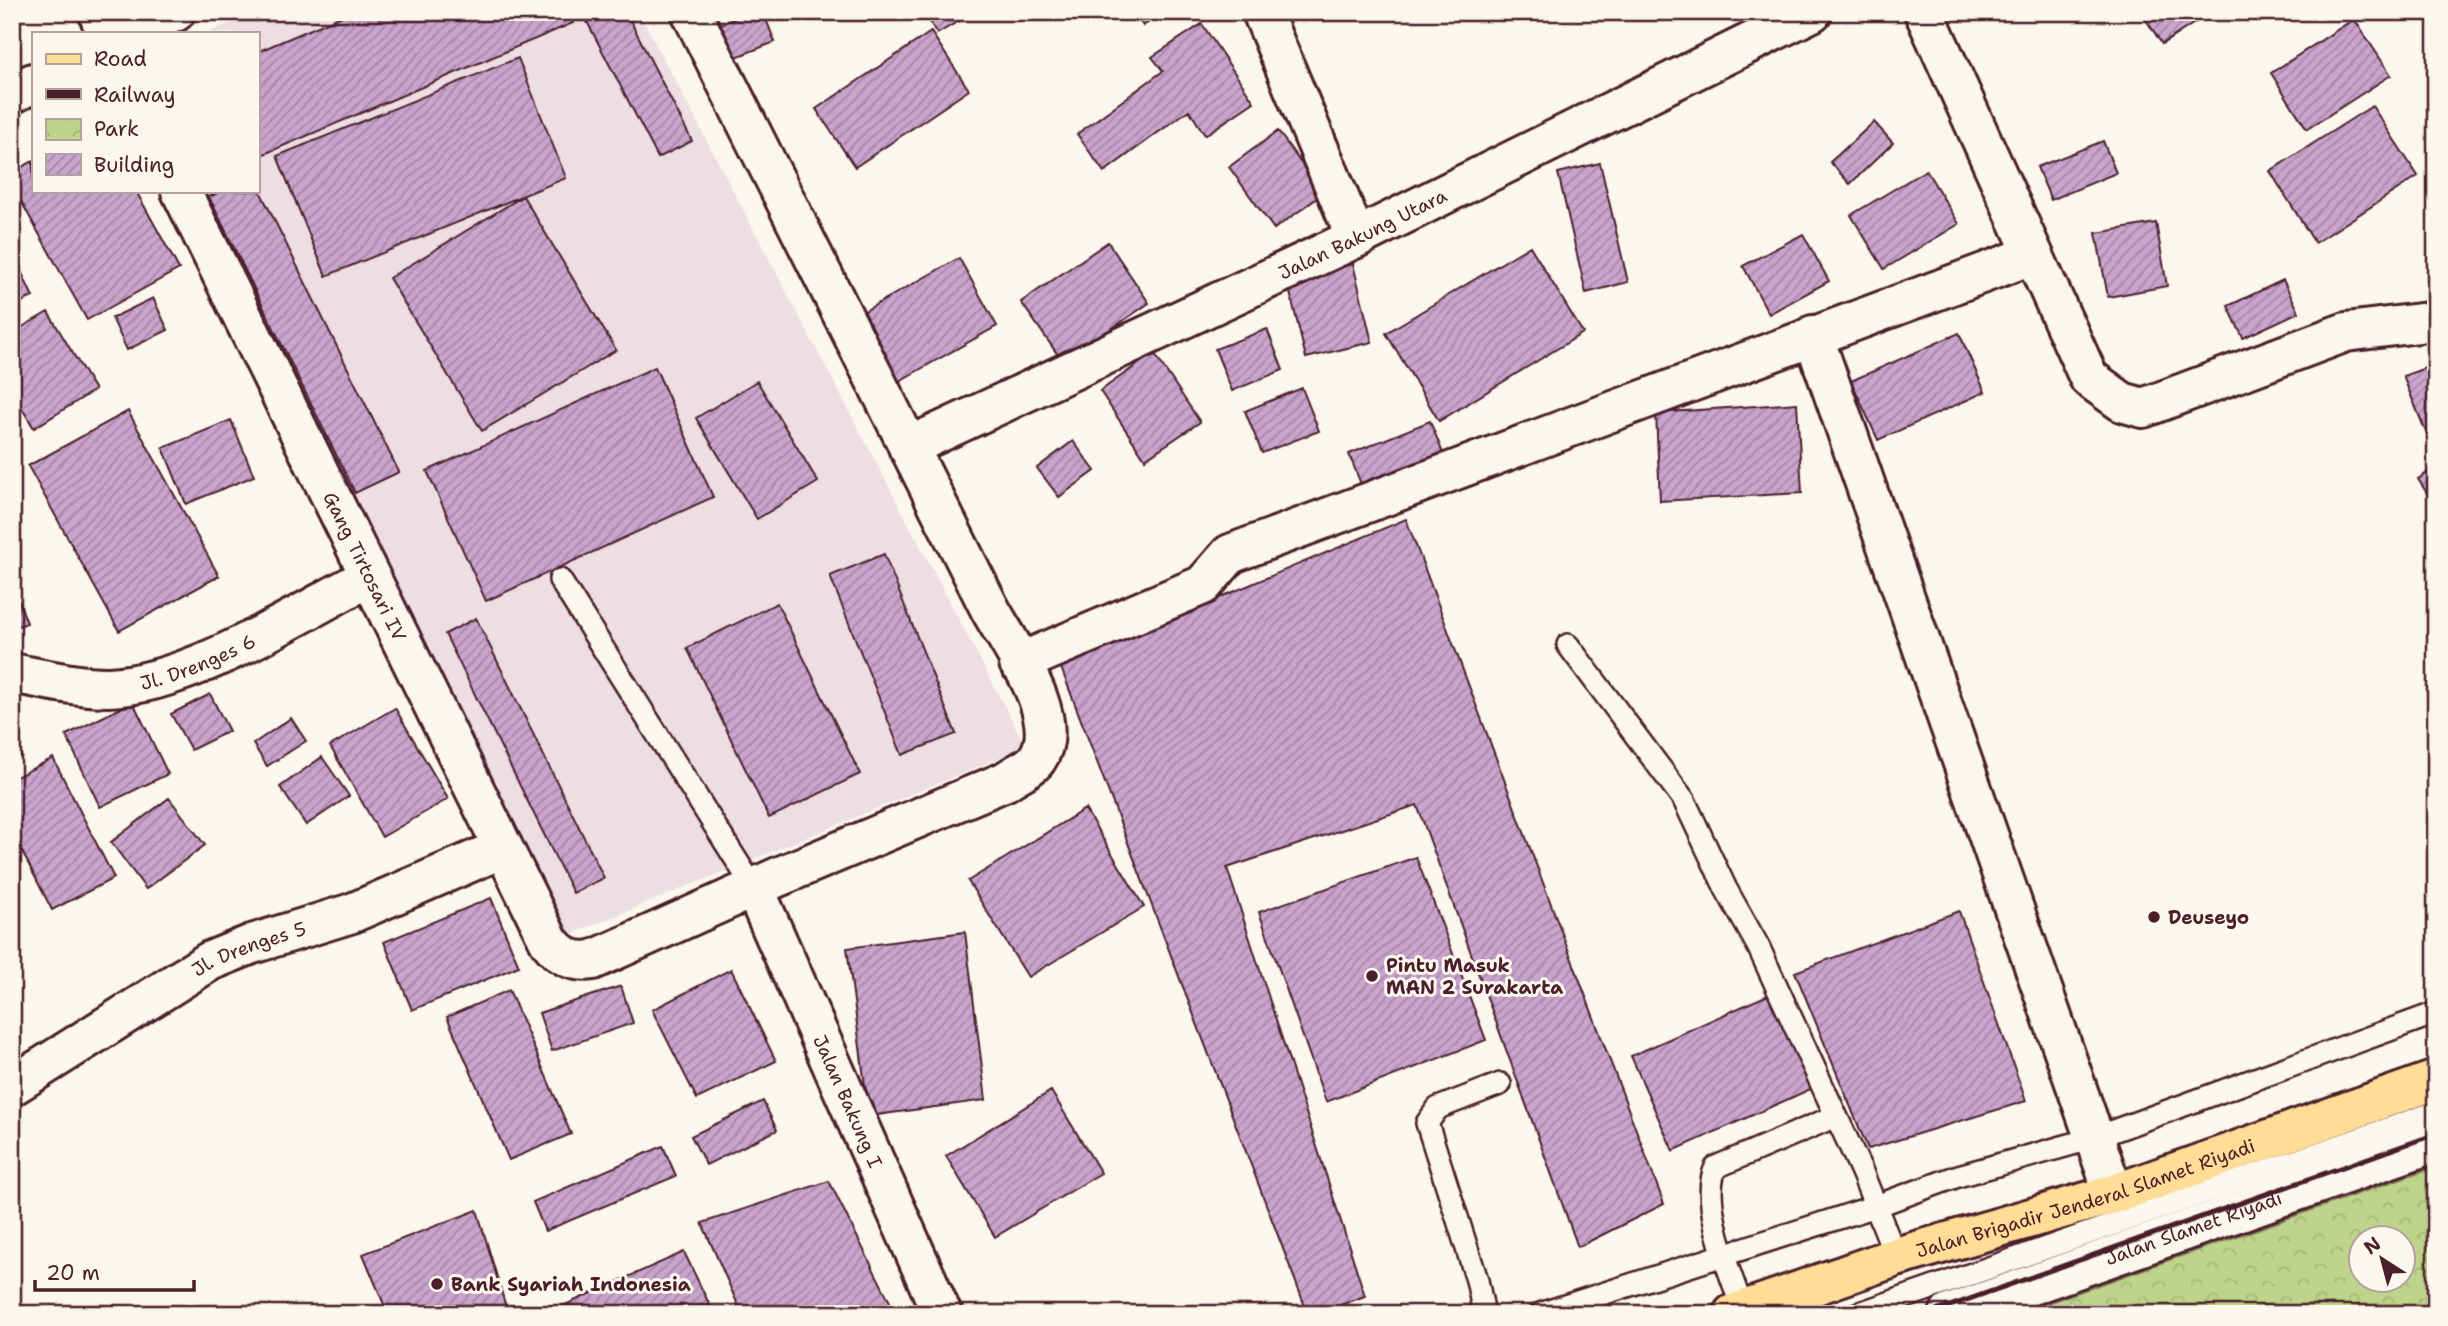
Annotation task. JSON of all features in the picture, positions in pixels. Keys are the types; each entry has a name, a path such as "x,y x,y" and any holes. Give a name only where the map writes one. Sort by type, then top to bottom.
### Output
{"main road":[{"name":"Jalan Brigadir Jenderal Slamet Riyadi","path":"1738,1312 1896,1258 2114,1194 2436,1080"}],"street":[{"path":"98,12 106,32"},
{"path":"131,32 175,12"},
{"path":"691,12 908,447 1042,706 1047,740 1036,761 1006,781 754,888"},
{"path":"1262,12 1356,238"},
{"name":"Jalan Bakung Utara","path":"908,447 1356,238 1812,12"},
{"path":"1924,12 2089,378 2122,402 2143,408 2346,332 2436,321"},
{"path":"12,94 32,84"},
{"name":"Gang Tirtosari IV","path":"181,192 503,848 558,953 579,962 593,960 754,888"},
{"path":"1019,663 1203,585 1230,554 2032,255"},
{"path":"1813,335 2114,1194"},
{"name":"Jl. Drenges 6","path":"12,673 106,687 154,679 219,654 369,577"},
{"name":"Jl. Drenges 5","path":"12,1086 210,961 252,944 364,909 503,848"},
{"name":"Jalan Bakung I","path":"754,888 942,1314"},
{"name":"Jalan Slamet Riyadi","path":"1949,1314 2436,1142"}],"lane":[{"path":"560,580 754,888"},
{"path":"1568,645 1684,800 1726,889 1758,946 1876,1206 1896,1258"},
{"path":"1540,1314 1876,1206 1958,1176 2094,1138 2436,1013"},
{"path":"1484,1314 1477,1280 1427,1122 1438,1108 1500,1084"},
{"path":"1857,1314 2436,1112"},
{"path":"1738,1312 1710,1187 1716,1167 1836,1116"}],"shaded area":[{"path":"258,12 639,12 1026,747 557,940 188,192 259,192 259,32 209,32"}],"green space":[{"path":"2436,1166 2436,1314 2016,1314"}],"building":[{"path":"351,12 569,12 573,23 259,156 259,51"},
{"path":"582,12 626,12 692,141 658,158"},
{"path":"749,12 763,12 775,42 731,59 719,25"},
{"path":"924,12 974,12 937,34"},
{"path":"1134,12 1164,12 1143,26"},
{"path":"2141,12 2211,12 2162,44"},
{"path":"2354,19 2391,75 2307,129 2271,73"},
{"path":"1202,24 1254,102 1205,135 1189,110 1104,172 1077,134 1163,71 1152,57"},
{"path":"931,32 969,90 855,167 816,109"},
{"path":"518,58 566,178 326,276 277,156"},
{"path":"2372,106 2418,176 2315,243 2270,171"},
{"path":"1874,122 1893,143 1850,184 1830,162"},
{"path":"1278,131 1323,194 1274,229 1229,167"},
{"path":"2103,141 2116,173 2051,200 2037,167"},
{"path":"32,162 32,192 137,192 179,269 87,320 12,185 12,173"},
{"path":"1600,163 1628,282 1586,293 1558,173"},
{"path":"1926,170 1959,224 1884,269 1851,215"},
{"path":"259,189 399,472 355,493 209,197 219,192 259,192"},
{"path":"523,196 616,350 482,431 389,278"},
{"path":"2156,223 2167,286 2108,297 2096,233"},
{"path":"1803,234 1829,281 1769,314 1743,266"},
{"path":"1108,242 1149,303 1063,362 1021,302"},
{"path":"1530,246 1583,333 1439,421 1386,333"},
{"path":"12,252 33,297 12,306"},
{"path":"959,258 997,326 894,384 856,316"},
{"path":"1353,264 1372,342 1306,358 1287,280"},
{"path":"2283,280 2299,312 2243,338 2228,306"},
{"path":"153,298 168,330 127,350 112,318"},
{"path":"48,312 95,390 34,428 12,392 12,333"},
{"path":"1267,329 1283,370 1232,391 1215,349"},
{"path":"1959,333 1985,392 1878,440 1851,381"},
{"path":"1154,353 1200,422 1145,459 1100,391"},
{"path":"2436,364 2436,445 2432,447 2403,376"},
{"path":"655,367 713,497 486,601 427,471"},
{"path":"757,381 818,482 757,519 696,418"},
{"path":"1302,388 1319,431 1262,453 1245,411"},
{"path":"1797,403 1802,493 1660,501 1656,413"},
{"path":"128,411 219,576 119,631 28,466"},
{"path":"231,420 254,476 186,504 163,448"},
{"path":"1430,421 1446,461 1365,494 1349,454"},
{"path":"1073,441 1095,471 1059,497 1037,468"},
{"path":"2436,467 2436,507 2418,479"},
{"path":"1406,519 1664,1204 1578,1247 1417,805 1227,868 1365,1296 1317,1314 1308,1314 1060,665"},
{"path":"884,554 956,734 902,755 830,576"},
{"path":"12,583 27,623 12,628"},
{"path":"777,603 860,774 769,818 687,648"},
{"path":"476,618 604,878 573,893 445,634"},
{"path":"210,694 229,731 191,750 171,714"},
{"path":"133,702 168,774 100,807 66,735"},
{"path":"395,708 448,799 382,837 330,746"},
{"path":"291,718 306,741 267,766 253,744"},
{"path":"12,743 21,756 12,761"},
{"path":"322,757 349,796 306,825 280,787"},
{"path":"53,758 114,878 52,910 12,832 12,779"},
{"path":"169,798 205,845 146,889 111,842"},
{"path":"1085,809 1144,907 1028,977 968,881"},
{"name":"Pintu Masuk MAN 2 Surakarta","path":"1416,857 1486,1040 1326,1102 1259,912"},
{"path":"491,898 519,966 412,1010 384,942"},
{"path":"1959,911 2026,1101 1868,1149 1795,972"},
{"path":"965,932 986,1100 869,1116 847,948"},
{"path":"731,969 776,1061 697,1099 652,1010"},
{"path":"621,986 633,1023 552,1051 539,1013"},
{"path":"509,990 571,1134 509,1160 447,1017"},
{"path":"1770,994 1815,1087 1673,1151 1631,1056"},
{"path":"1051,1091 1101,1173 995,1237 946,1156"},
{"path":"763,1101 777,1130 706,1165 691,1136"},
{"path":"663,1146 676,1176 545,1231 533,1202"},
{"path":"829,1181 896,1314 742,1314 702,1223"},
{"name":"Bank Syariah Indonesia","path":"477,1210 508,1314 388,1314 363,1254"},
{"path":"684,1252 714,1314 545,1314"}],"railway":[{"path":"1927,1314 2436,1134"}],"place":[{"name":"Deuseyo","path":"2154,917"},
{"name":"Pintu Masuk MAN 2 Surakarta","path":"1372,976"},
{"name":"Bank Syariah Indonesia","path":"437,1284"}]}
